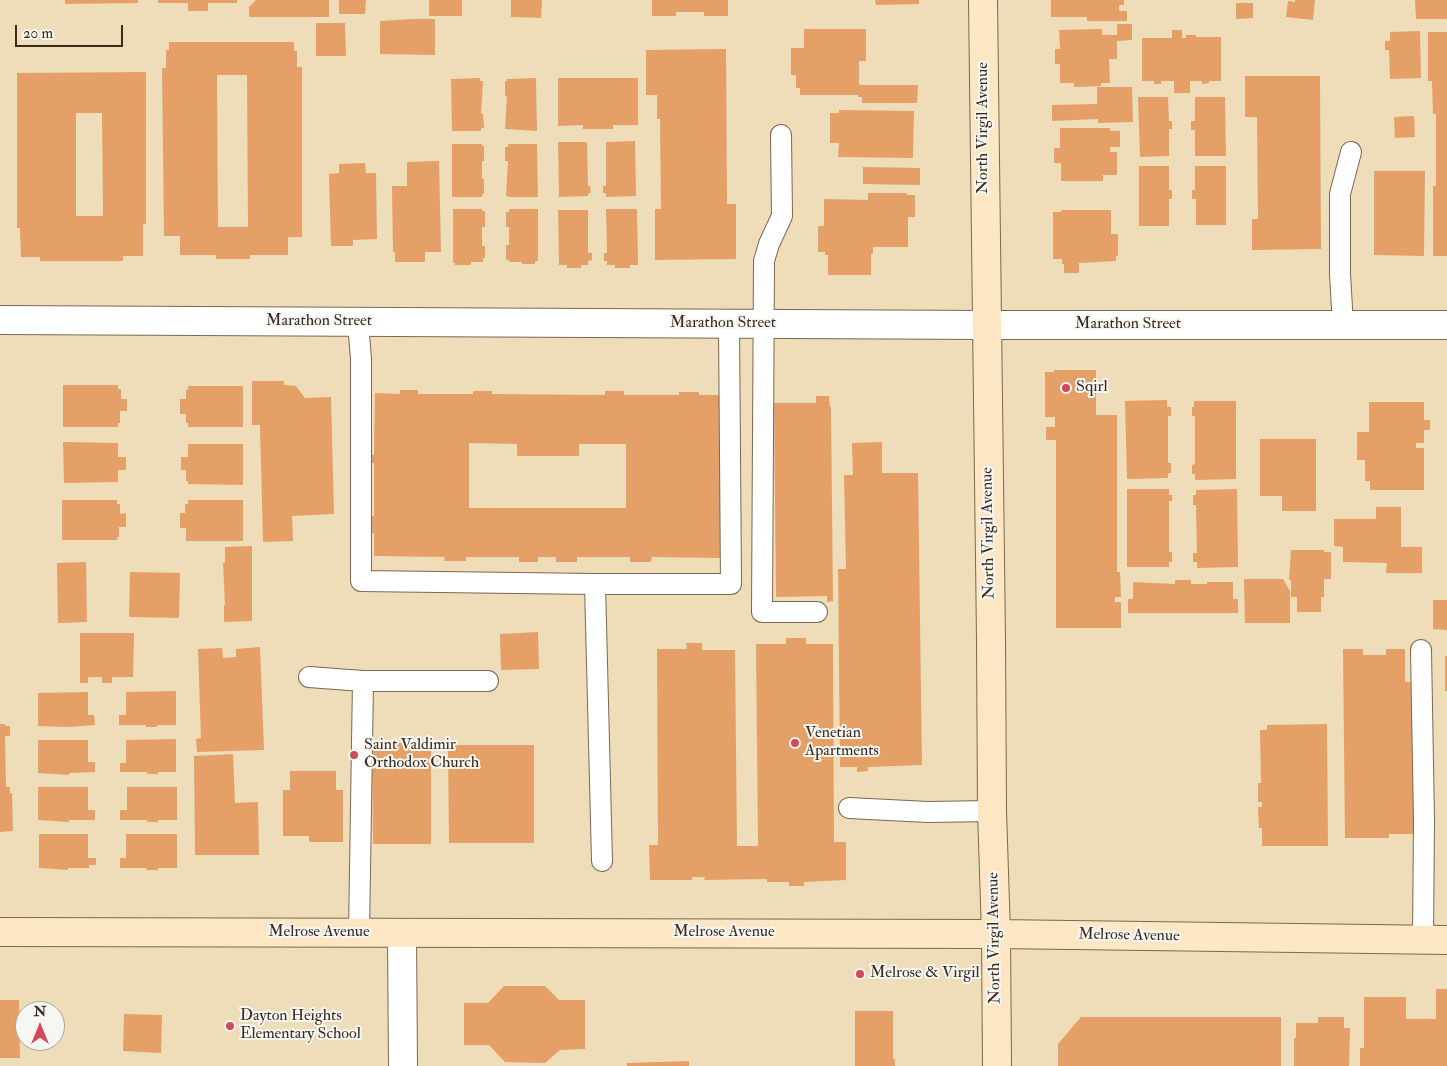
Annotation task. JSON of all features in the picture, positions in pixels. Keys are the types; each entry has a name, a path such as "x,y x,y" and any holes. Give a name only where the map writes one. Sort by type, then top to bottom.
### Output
{"main road":[{"name":"North Virgil Avenue","path":"983,0 992,811 996,934 997,1066"},
{"name":"Melrose Avenue","path":"0,932 996,934 1435,940"}],"street":[{"name":"Marathon Street","path":"0,320 986,325 1447,325"},
{"path":"402,933 403,1066"}],"lane":[{"path":"781,136 782,216 769,244 764,261 762,612 816,612"},
{"path":"1343,325 1340,274 1340,194 1351,152"},
{"path":"358,322 361,359 361,581 595,584 731,584 729,324"},
{"path":"595,584 602,861"},
{"path":"1421,650 1424,821 1435,940"},
{"path":"309,676 363,681 488,681"},
{"path":"359,933 363,681"},
{"path":"849,808 928,812 992,811"}],"building":[{"path":"65,0 138,0 138,3 65,4"},
{"path":"158,0 237,0 237,3 208,3 208,11 188,11 188,3 158,3"},
{"path":"256,0 329,0 329,17 249,17 249,7"},
{"path":"339,0 366,0 365,14 339,14"},
{"path":"429,0 462,0 462,16 429,16"},
{"path":"511,0 542,0 541,18 511,17"},
{"path":"652,0 728,0 728,16 704,16 704,12 676,12 676,16 652,16"},
{"path":"875,0 919,0 919,4 876,5"},
{"path":"1051,0 1124,0 1124,5 1119,5 1119,11 1127,11 1127,21 1087,21 1087,17 1051,17"},
{"path":"1295,0 1315,0 1313,20 1286,17 1288,1 1295,2"},
{"path":"1415,0 1447,0 1447,19 1416,19"},
{"path":"1236,3 1253,3 1253,18 1236,19"},
{"path":"435,19 435,55 380,54 380,21"},
{"path":"316,23 345,23 346,56 316,56"},
{"path":"1117,24 1132,24 1132,40 1117,41 1117,59 1109,59 1110,83 1101,83 1101,86 1074,87 1074,83 1060,83 1060,64 1055,64 1055,49 1060,49 1059,30 1102,29 1102,35 1117,35"},
{"path":"804,29 866,29 866,61 859,61 859,85 918,85 917,103 862,103 862,97 858,97 858,95 800,95 800,88 796,88 796,75 791,75 791,48 804,48"},
{"path":"1172,30 1182,30 1182,38 1186,38 1186,35 1221,37 1221,81 1209,81 1209,83 1202,84 1202,81 1190,81 1190,93 1174,93 1174,81 1161,81 1161,84 1154,84 1154,81 1142,81 1142,38 1172,38"},
{"path":"1420,31 1421,78 1390,79 1389,50 1385,50 1385,41 1390,41 1390,32"},
{"path":"1428,32 1447,32 1447,256 1433,256 1433,186 1436,186 1436,114 1433,114 1432,81 1428,81"},
{"path":"169,42 294,42 294,51 297,51 297,67 302,67 302,237 288,237 288,255 250,255 250,259 216,259 216,255 180,255 180,236 164,236 162,68 166,68 166,50 169,50","holes":["217,75 247,75 248,227 218,227"]},
{"path":"726,49 727,204 736,204 736,259 655,260 655,209 661,209 660,119 657,119 657,95 646,95 646,50"},
{"path":"146,72 146,224 143,224 143,256 123,256 123,261 40,261 40,257 21,257 20,228 17,228 17,73","holes":["76,113 102,113 103,216 76,216"]},
{"path":"1245,76 1320,76 1321,249 1252,250 1252,219 1258,219 1257,117 1245,117"},
{"path":"480,78 480,81 483,81 481,114 483,114 484,128 481,128 481,131 452,131 451,79"},
{"path":"536,78 537,131 505,129 507,96 505,96 505,81 507,79"},
{"path":"558,78 638,78 638,125 613,125 613,129 583,129 583,125 558,126"},
{"path":"1097,87 1132,87 1133,122 1098,123 1098,119 1052,121 1052,105 1097,104"},
{"path":"1138,97 1168,97 1169,121 1172,121 1172,129 1169,129 1169,156 1140,157"},
{"path":"1195,97 1225,97 1226,156 1195,156 1195,130 1191,130 1191,121 1195,121"},
{"path":"839,110 914,111 913,158 838,157 839,143 830,143 830,113 839,113"},
{"path":"1414,116 1415,137 1395,138 1394,117"},
{"path":"1060,128 1110,128 1110,131 1120,131 1120,147 1110,147 1110,152 1117,152 1117,175 1103,175 1103,181 1061,181 1061,163 1054,163 1054,148 1060,148"},
{"path":"635,141 636,196 606,197 606,193 603,193 603,186 606,186 606,142"},
{"path":"558,142 587,142 588,186 590,186 591,193 588,193 588,196 559,197"},
{"path":"452,144 482,144 484,146 482,179 484,179 484,194 482,194 482,197 452,197"},
{"path":"508,144 537,144 538,197 506,196 508,161 505,161 505,147 508,147"},
{"path":"439,161 441,252 425,252 425,262 395,262 395,252 393,252 392,186 407,186 407,162"},
{"path":"365,163 366,173 376,173 377,239 353,240 353,246 331,246 329,174 339,173 339,164"},
{"path":"1139,166 1169,166 1169,190 1172,190 1172,199 1169,199 1169,226 1139,226"},
{"path":"1195,166 1226,166 1226,225 1196,225 1196,199 1192,199 1192,190 1195,190"},
{"path":"863,167 920,168 920,185 863,184"},
{"path":"1374,171 1425,171 1424,256 1374,255"},
{"path":"868,193 907,193 907,195 915,195 915,217 908,217 908,247 873,247 871,275 828,275 828,255 825,255 825,252 818,252 818,226 824,226 824,199 868,200"},
{"path":"453,209 482,209 482,211 485,211 485,227 482,227 482,246 485,246 483,262 471,262 471,265 455,265 453,263"},
{"path":"509,209 538,209 538,261 535,261 535,264 522,264 522,262 509,262 509,260 506,260 506,245 509,245 509,227 506,227 506,212 509,212"},
{"path":"606,209 637,209 638,265 630,265 630,268 615,268 615,265 607,265 607,261 604,261 604,253 607,253"},
{"path":"558,210 588,210 588,253 592,253 592,260 588,261 588,265 581,265 581,268 567,268 567,265 559,265"},
{"path":"1061,210 1111,210 1111,234 1118,234 1118,256 1116,256 1116,261 1079,263 1079,273 1064,273 1062,259 1053,259 1053,212 1061,212"},
{"path":"1054,370 1096,370 1096,415 1117,415 1117,572 1120,572 1121,597 1115,597 1115,602 1121,602 1121,628 1056,628 1056,440 1046,440 1046,427 1055,427 1055,417 1045,417 1045,372 1054,372"},
{"path":"252,381 284,381 284,385 296,386 305,398 331,397 334,514 292,516 293,541 263,542 260,425 252,425"},
{"path":"63,385 118,385 118,389 121,389 121,399 127,399 127,411 120,411 118,427 63,427"},
{"path":"188,386 243,386 243,427 188,427 186,414 180,414 180,399 186,399"},
{"path":"400,390 418,390 418,394 473,394 473,391 492,391 492,394 605,395 605,391 624,391 624,395 679,395 679,392 699,392 699,395 720,395 720,515 724,515 724,535 720,535 720,558 652,557 651,562 630,562 630,557 577,557 577,562 556,562 556,557 538,557 538,562 519,562 519,557 466,557 466,561 444,561 445,557 374,556 374,533 370,533 370,516 374,516 374,463 370,463 370,455 374,455 375,393 400,394","holes":["469,443 517,444 517,456 579,456 579,444 626,444 626,508 469,508"]},
{"path":"816,396 829,396 831,407 833,601 827,602 827,596 776,597 774,403 816,403"},
{"path":"1167,400 1167,407 1171,407 1171,416 1168,416 1168,463 1171,463 1171,473 1168,473 1168,478 1127,479 1125,401"},
{"path":"1194,401 1236,401 1236,479 1195,480 1195,474 1192,474 1192,465 1195,464 1195,416 1192,416"},
{"path":"1369,402 1424,402 1424,420 1430,420 1430,430 1424,430 1424,443 1416,443 1416,448 1424,448 1424,490 1370,490 1370,481 1365,481 1365,460 1357,460 1357,432 1369,432"},
{"path":"1260,439 1316,439 1316,511 1282,511 1282,496 1260,496"},
{"path":"63,442 118,443 118,457 126,457 126,470 118,470 118,482 64,483"},
{"path":"882,442 882,473 918,473 922,765 868,767 868,771 857,772 857,767 840,767 838,569 846,569 844,475 853,475 852,443"},
{"path":"188,444 243,444 243,485 188,484 188,481 186,481 186,470 181,470 181,457 188,457"},
{"path":"1127,489 1169,489 1169,495 1172,495 1172,501 1169,501 1169,552 1172,552 1172,562 1169,562 1169,567 1127,567"},
{"path":"1237,489 1238,567 1197,568 1197,562 1193,562 1193,553 1197,553 1196,505 1193,505 1193,495 1196,495 1196,490"},
{"path":"62,500 117,500 117,504 120,504 120,514 126,513 126,527 119,527 119,537 117,537 117,540 62,540"},
{"path":"188,500 243,500 243,541 186,541 186,528 180,528 180,513 185,513 185,504 188,504"},
{"path":"1376,507 1401,507 1401,547 1422,547 1422,573 1386,573 1387,563 1343,562 1343,547 1334,546 1334,519 1376,519"},
{"path":"252,546 252,621 224,622 223,563 225,563 225,547"},
{"path":"1291,550 1324,550 1324,552 1331,552 1331,579 1324,579 1324,597 1321,597 1321,612 1297,612 1297,597 1291,597 1291,580 1289,580"},
{"path":"86,562 87,622 58,623 57,563"},
{"path":"130,572 180,573 179,618 129,617"},
{"path":"1244,579 1283,579 1290,591 1290,623 1245,623"},
{"path":"1175,580 1191,580 1191,584 1233,582 1233,599 1238,599 1238,613 1128,613 1128,599 1133,599 1133,582 1175,584"},
{"path":"1433,600 1447,600 1447,630 1433,629"},
{"path":"538,632 539,669 501,670 500,634"},
{"path":"80,633 134,633 133,677 112,677 112,683 102,683 102,677 88,677 88,683 80,683"},
{"path":"786,638 806,638 806,644 833,644 834,842 846,842 846,880 804,882 804,886 789,886 789,882 767,882 767,879 704,880 705,877 692,877 692,880 650,880 649,845 658,845 657,649 687,649 686,643 702,643 702,650 735,650 737,846 758,846 756,644 786,644"},
{"path":"260,647 264,750 197,752 196,739 201,738 198,649 222,648 223,658 236,657 236,649"},
{"path":"1343,649 1363,649 1363,655 1386,655 1386,649 1405,649 1405,682 1414,682 1416,834 1389,834 1389,838 1345,838"},
{"path":"1445,656 1447,656 1447,691 1445,691"},
{"path":"176,691 176,725 146,727 146,725 119,725 119,715 126,715 126,692"},
{"path":"88,692 88,715 94,715 95,725 69,727 38,726 38,693"},
{"path":"0,724 10,726 10,736 5,736 6,787 10,787 10,793 12,793 13,831 0,832"},
{"path":"1327,724 1328,846 1262,846 1262,828 1259,828 1258,807 1262,807 1262,802 1258,802 1258,783 1261,783 1260,730 1267,730 1267,725"},
{"path":"176,739 176,772 147,774 147,772 120,772 120,763 126,763 126,740"},
{"path":"38,740 88,740 88,762 95,762 95,772 69,773 69,775 38,773"},
{"path":"372,743 431,743 431,844 373,844"},
{"path":"448,745 534,745 534,843 449,843"},
{"path":"233,754 235,803 258,802 259,855 195,855 194,756"},
{"path":"290,771 336,771 336,790 343,790 343,842 309,842 309,836 283,836 283,790 290,790"},
{"path":"38,787 88,787 88,810 95,810 95,820 69,820 69,822 38,820"},
{"path":"127,787 177,787 177,820 147,822 147,820 120,820 120,810 127,810"},
{"path":"39,834 88,834 88,858 96,858 96,865 89,865 89,868 68,868 68,870 39,868"},
{"path":"126,834 177,834 177,868 146,870 147,868 120,868 120,858 126,858"},
{"path":"504,986 545,986 559,1000 585,1000 585,1049 560,1050 545,1063 505,1062 489,1045 464,1045 464,1003 488,1003"},
{"path":"1436,989 1447,989 1447,1066 1360,1066 1360,1048 1364,1048 1364,997 1406,997 1406,1019 1436,1019"},
{"path":"0,1000 19,1000 15,1001 15,1051 20,1051 20,1058 0,1058"},
{"path":"855,1011 893,1011 893,1059 895,1059 895,1066 855,1066"},
{"path":"124,1014 162,1015 161,1053 123,1051"},
{"path":"1081,1017 1281,1017 1281,1066 1058,1066 1058,1044"},
{"path":"1318,1017 1344,1017 1344,1028 1350,1028 1349,1066 1294,1066 1296,1023 1318,1023"},
{"path":"689,1061 689,1066 627,1066 627,1063"}],"place":[{"name":"Sqirl","path":"1066,388"},
{"name":"Venetian Apartments","path":"795,743"},
{"name":"Saint Valdimir Orthodox Church","path":"354,755"},
{"name":"Melrose & Virgil","path":"860,974"},
{"name":"Dayton Heights Elementary School","path":"230,1026"}]}
